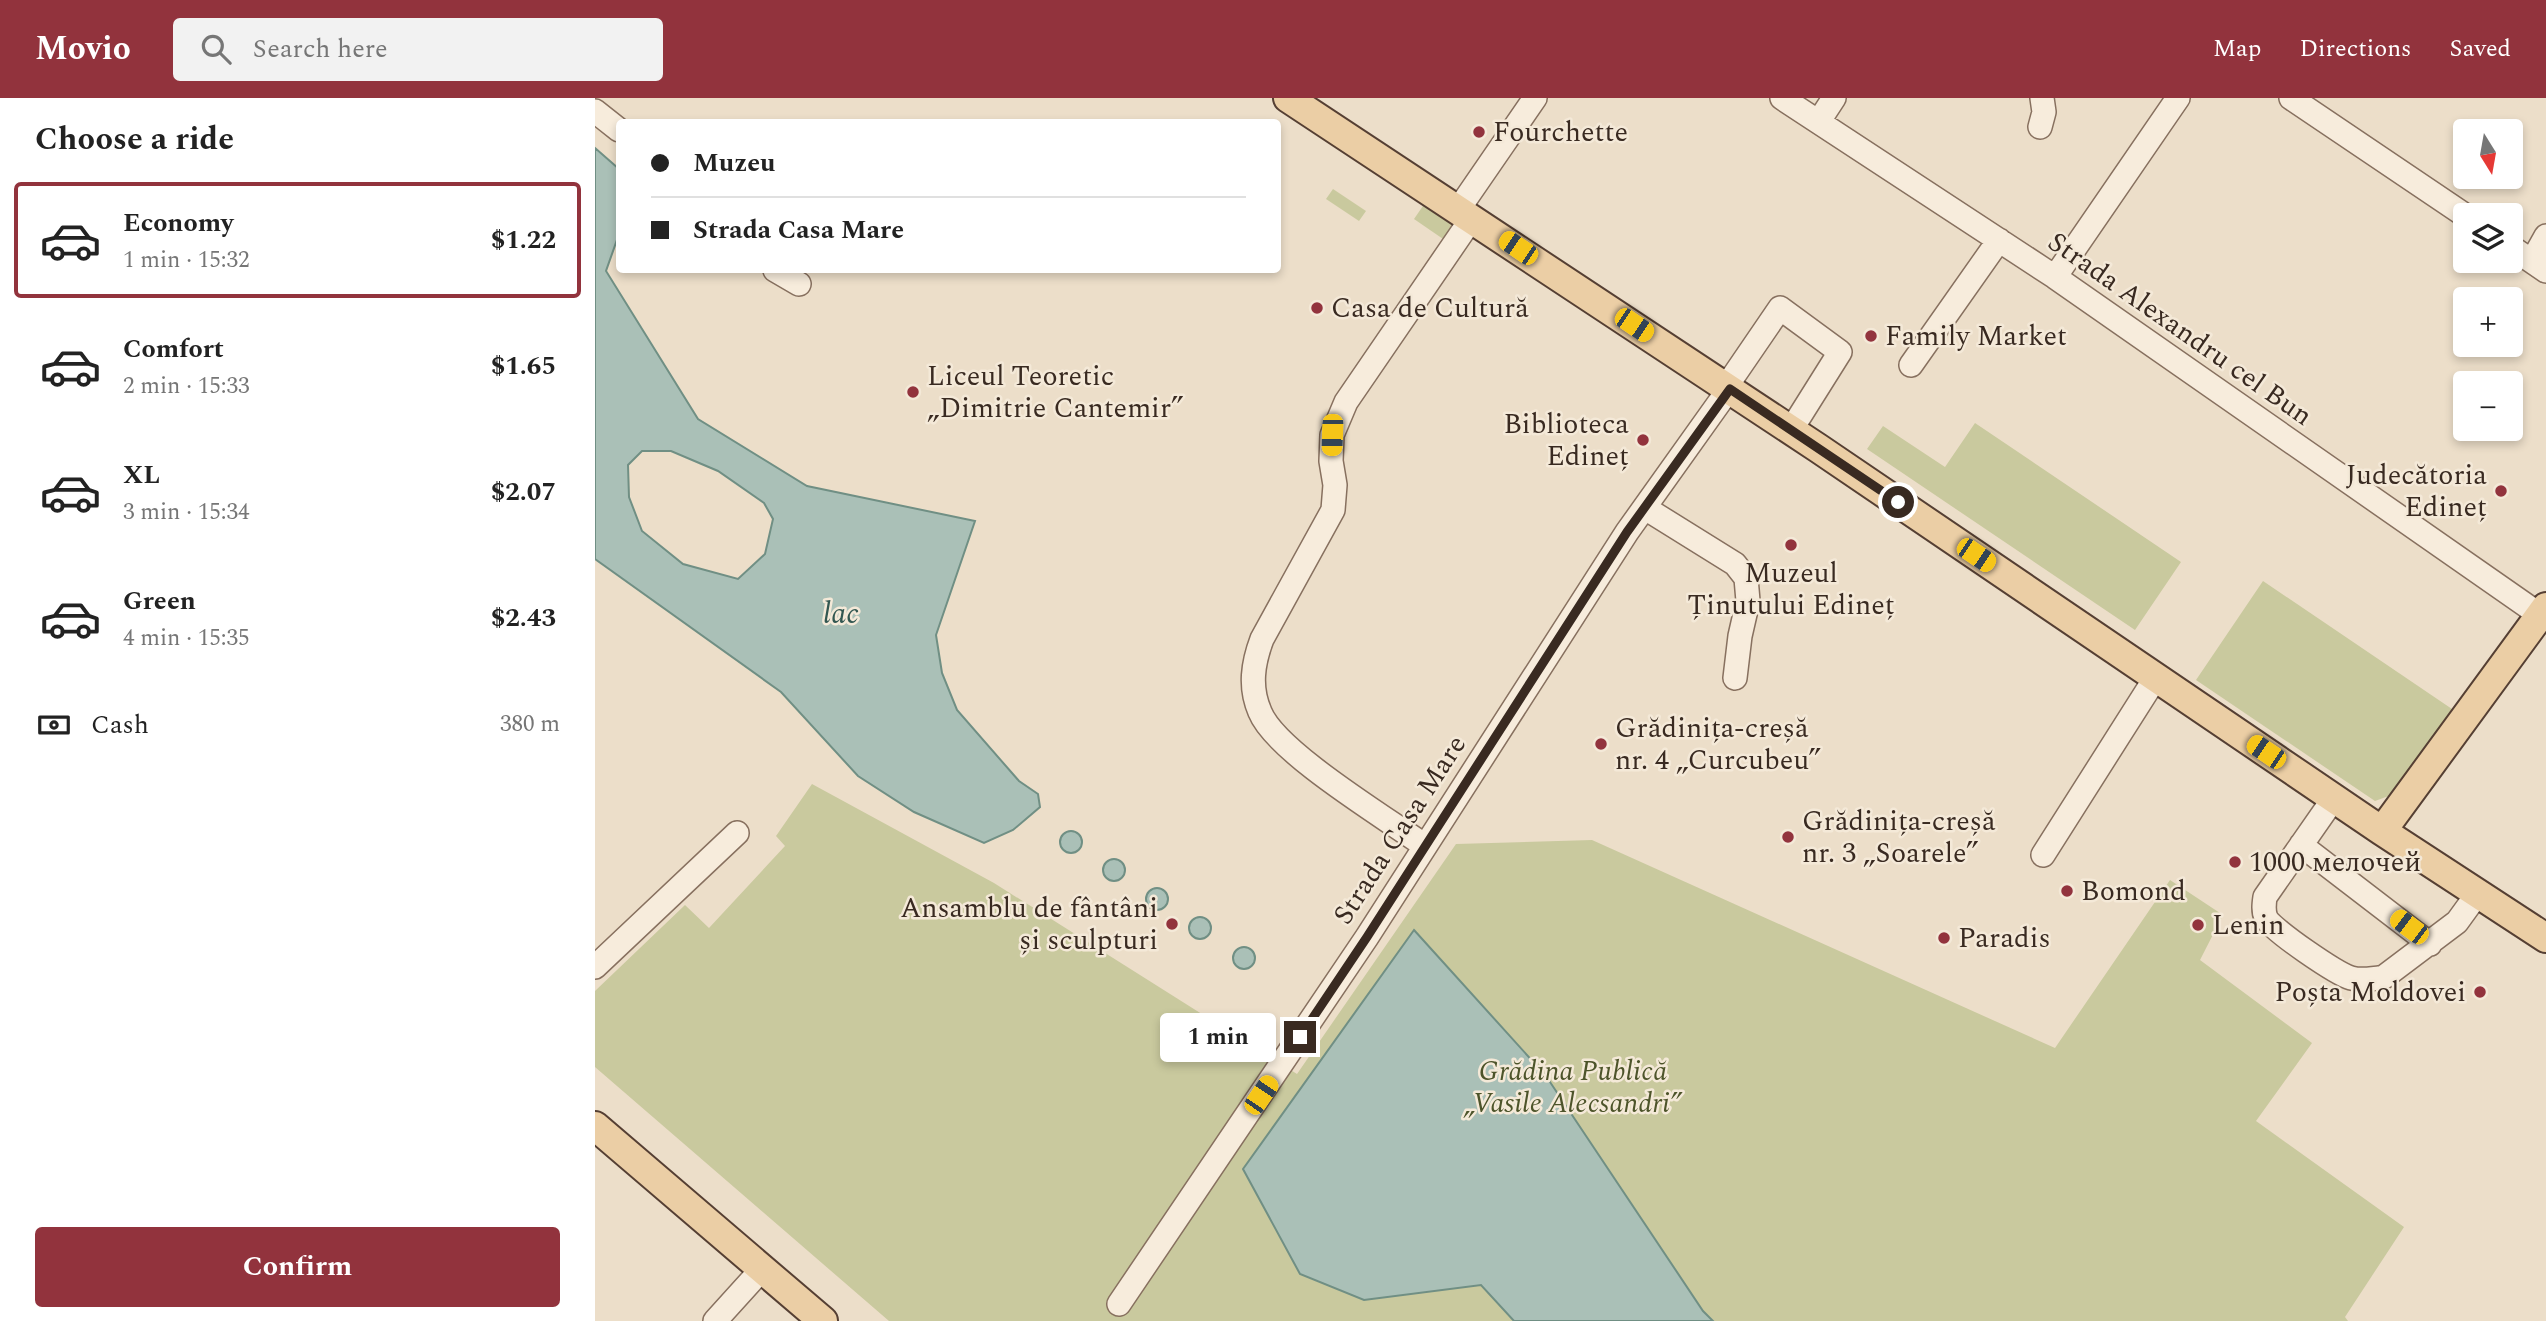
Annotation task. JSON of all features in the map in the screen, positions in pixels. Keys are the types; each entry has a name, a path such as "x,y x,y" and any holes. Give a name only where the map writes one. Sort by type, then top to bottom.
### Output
{"main road":[{"path":"1288,98 1791,430 2382,831 2546,938"},
{"path":"2382,831 2543,611"},
{"path":"595,1126 823,1321"}],"street":[{"path":"1425,846 1327,777 1270,730 1259,711 1253,686 1254,662 1262,639 1333,510 1335,485 1331,461 1332,435 1337,419 1535,98"},
{"name":"Strada Alexandru cel Bun","path":"1782,98 2055,277 2543,611"},
{"path":"1819,121 1834,98"},
{"path":"2040,127 2045,112 2042,98"},
{"path":"2055,277 2178,98"},
{"path":"2291,98 2453,207"},
{"path":"595,111 616,128"},
{"path":"2523,255 2539,266 2546,236"},
{"path":"1910,365 1999,240"},
{"path":"780,273 799,284"},
{"name":"Strada Casa Mare","path":"1119,1304 1367,937 1645,508 1780,308 1840,352 1791,430"},
{"path":"1645,508 1735,564 1746,578 1748,601 1735,678"},
{"path":"2043,855 2156,677"},
{"path":"2334,798 2265,897 2264,906 2267,921 2336,972 2354,979 2371,980 2384,977 2457,922 2478,893"},
{"path":"595,967 737,833"},
{"path":"2301,845 2430,944"},
{"path":"715,1321 762,1269"}],"green space":[{"path":"1333,189 1366,211 1359,221 1326,199"},
{"path":"1425,203 1457,226 1446,241 1414,219"},
{"path":"1975,423 2181,562 2135,630 1867,449 1883,426 1945,467"},
{"path":"2263,581 2452,709 2394,794 2375,801 2196,680"},
{"name":"Grădina Publică „Vasile Alecsandri”","path":"812,784 994,883 1297,1074 1456,844 1592,840 2055,1048 2170,880 2223,915 2200,960 2312,1043 2256,1121 2404,1227 2345,1317 2348,1321 889,1321 595,1067 595,991 685,905 709,928 785,846 776,836"}],"water":[{"name":"lac","path":"595,148 616,166 616,243 606,271 698,419 807,486 975,521 936,635 942,673 957,710 1019,781 1038,794 1040,807 1013,830 984,843 914,812 858,776 781,692 595,559","holes":["642,451 671,451 718,471 764,503 773,519 765,554 738,579 683,564 642,531 629,497 628,465"]},
{"path":"1071,831 1079,834 1082,842 1079,850 1071,853 1063,850 1060,842 1063,834"},
{"path":"1114,859 1122,862 1125,870 1122,878 1114,881 1106,878 1103,870 1106,862"},
{"path":"1157,888 1165,891 1168,899 1165,907 1157,910 1149,907 1146,899 1149,891"},
{"path":"1200,917 1208,920 1211,928 1208,936 1200,939 1192,936 1189,928 1192,920"},
{"path":"1414,930 1546,1076 1703,1311 1713,1321 1514,1321 1481,1285 1364,1300 1300,1274 1243,1169"},
{"path":"1244,947 1252,950 1255,958 1252,966 1244,969 1236,966 1233,958 1236,950"}],"place":[{"name":"Fourchette","path":"1479,132"},
{"name":"Casa de Cultură","path":"1317,308"},
{"name":"Family Market","path":"1871,336"},
{"name":"Liceul Teoretic „Dimitrie Cantemir”","path":"913,392"},
{"name":"Biblioteca Edineț","path":"1643,440"},
{"name":"Judecătoria Edineț","path":"2501,491"},
{"name":"Muzeul Ținutului Edineț","path":"1791,545"},
{"name":"Grădinița-creșă nr. 4 „Curcubeu”","path":"1601,744"},
{"name":"Grădinița-creșă nr. 3 „Soarele”","path":"1788,837"},
{"name":"1000 мелочей","path":"2235,862"},
{"name":"Bomond","path":"2067,891"},
{"name":"Ansamblu de fântâni și sculpturi","path":"1172,924"},
{"name":"Lenin","path":"2198,925"},
{"name":"Paradis","path":"1944,938"},
{"name":"Poșta Moldovei","path":"2480,992"}],"route":[{"path":"1300,1037 1627,532 1730,389 1898,502"}]}
